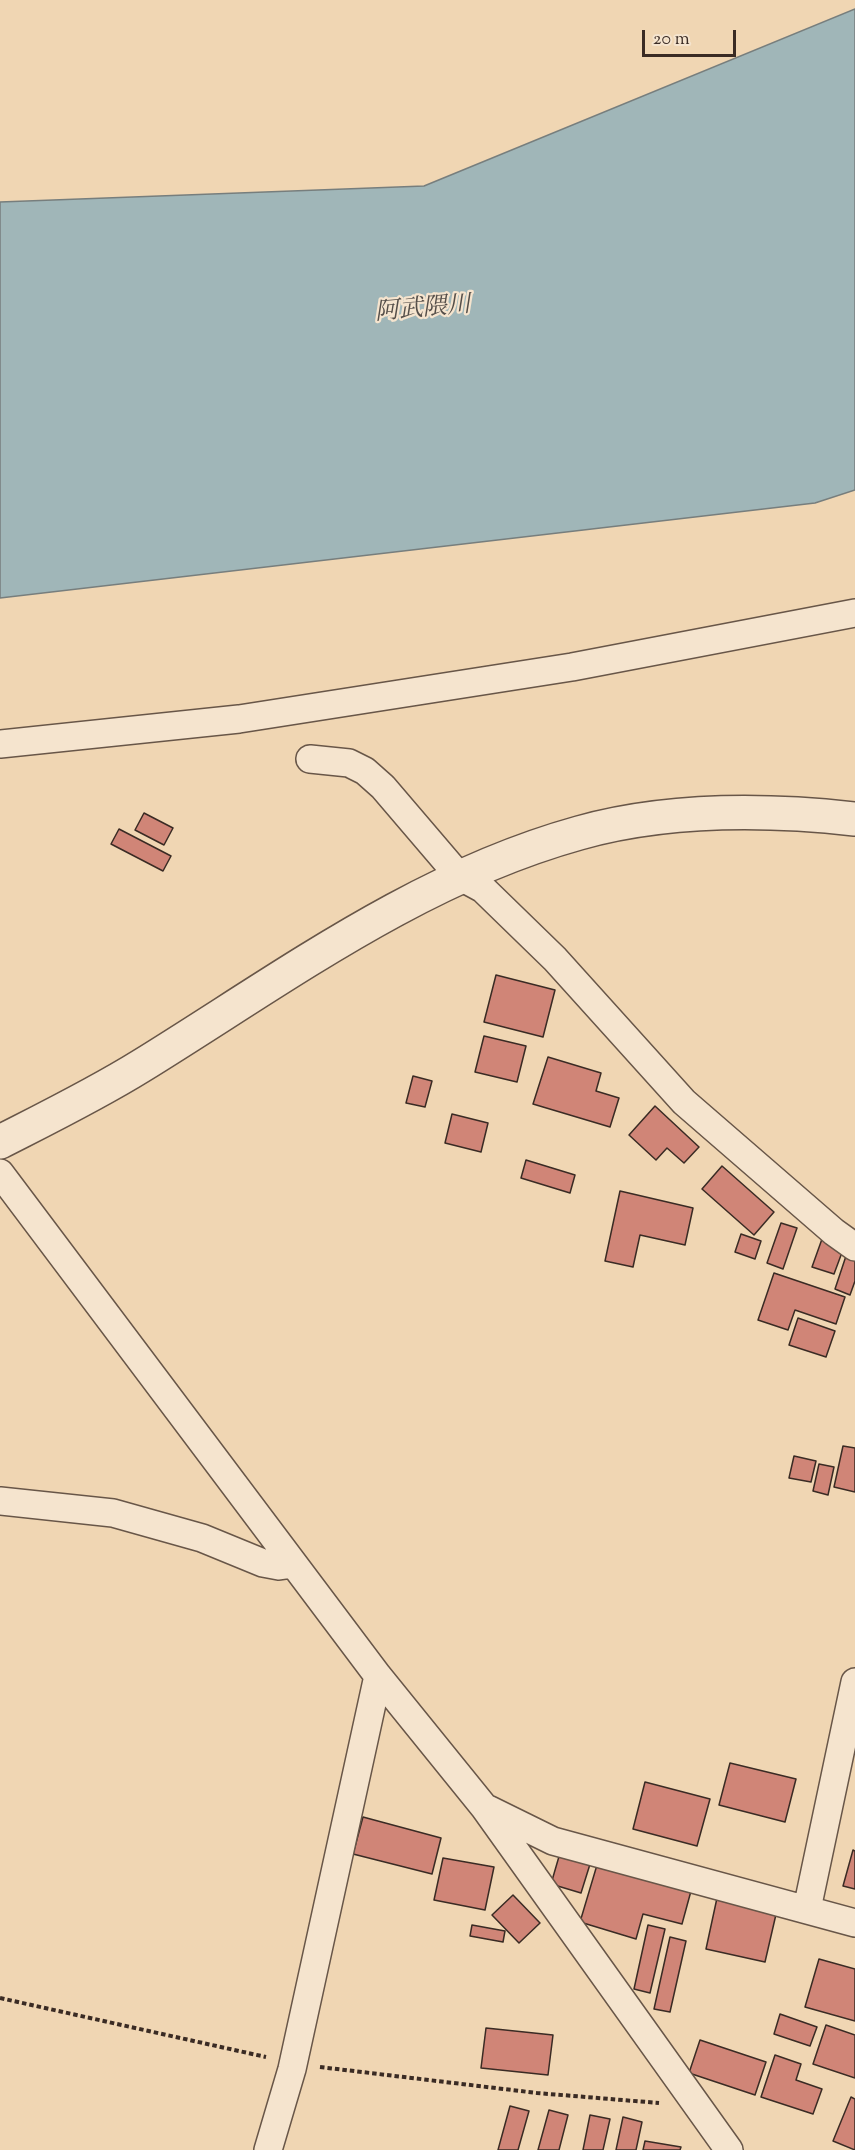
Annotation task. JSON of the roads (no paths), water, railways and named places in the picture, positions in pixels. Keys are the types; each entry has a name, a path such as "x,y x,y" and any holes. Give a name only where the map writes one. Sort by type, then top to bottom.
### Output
{"street":[{"path":"0,744 239,719 572,667 855,613"},
{"path":"310,759 349,763 365,771 383,787 459,876 483,889 555,958 684,1102 834,1232 855,1247"},
{"path":"0,1142 138,1068 345,937 459,876 529,848 581,832 626,822 735,812 855,819"},
{"path":"0,1173 378,1676 484,1807 729,2150"},
{"path":"0,1501 113,1513 202,1538 263,1563 279,1566 293,1564"},
{"path":"268,2150 293,2064 378,1676"},
{"path":"807,1909 855,1682"},
{"path":"484,1807 553,1841 855,1923"}],"water":[{"name":"阿武隈川","path":"855,9 855,490 815,503 0,598 0,202 424,186"}]}
